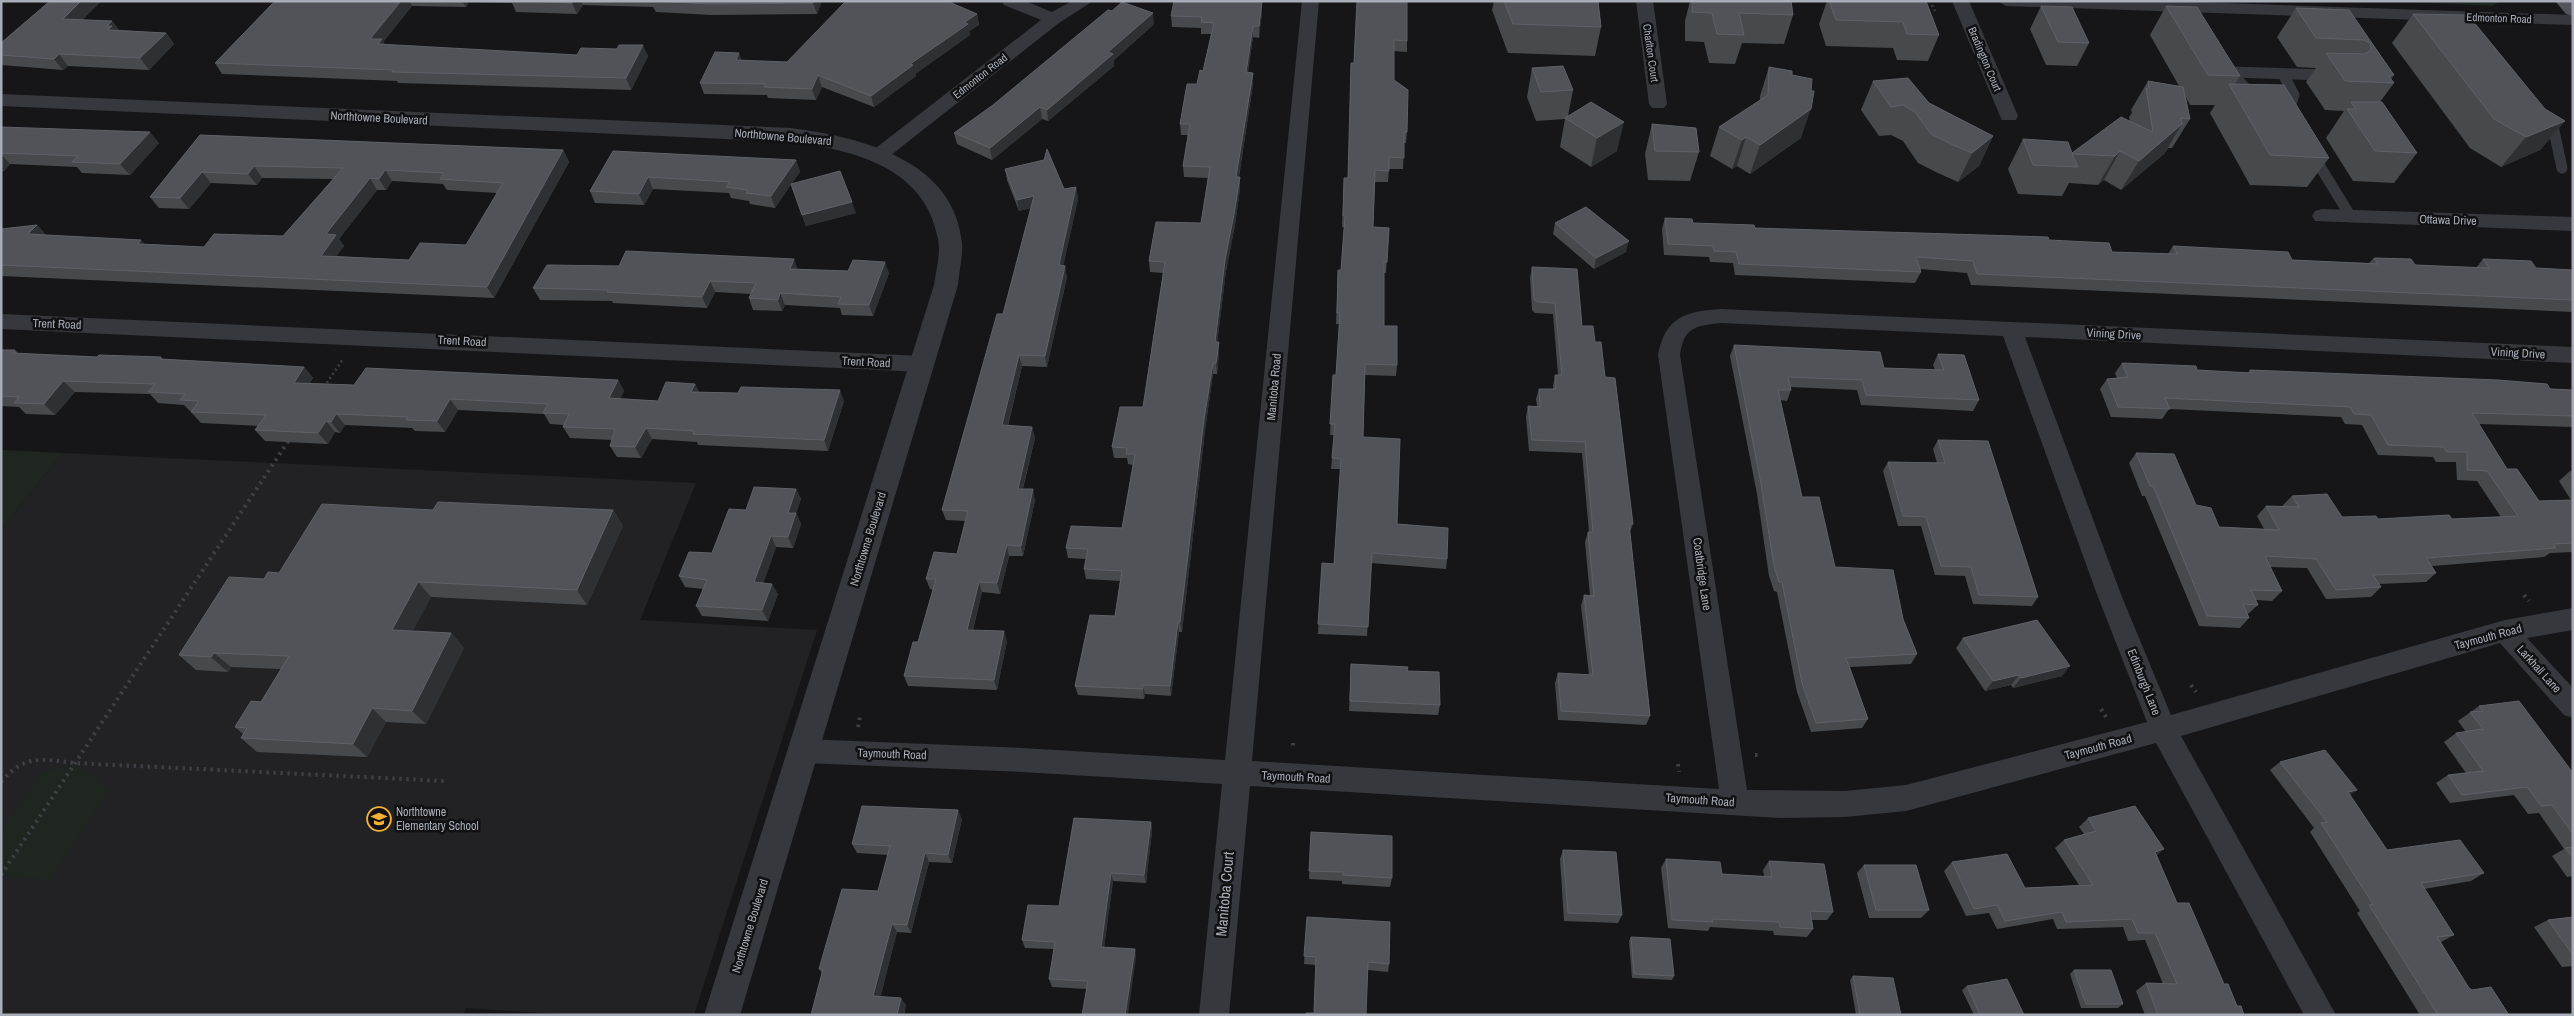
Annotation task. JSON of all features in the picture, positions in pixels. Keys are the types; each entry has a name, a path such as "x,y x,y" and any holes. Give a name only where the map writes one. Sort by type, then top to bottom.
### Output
{"main road":[{"path":"2565,1 2573,10"}],"street":[{"path":"1010,1 1053,19"},
{"name":"Edmonton Road","path":"879,155 1053,19 1084,1"},
{"name":"Manitoba Road","path":"1236,773 1264,505 1311,1"},
{"name":"Charlton Court","path":"1644,1 1658,104"},
{"name":"Bradington Court","path":"1960,1 2009,116"},
{"name":"Edmonton Road","path":"2006,1 2470,20 2573,20"},
{"name":"Northtowne Boulevard","path":"1,100 791,135 831,140 879,155 920,181 944,213 950,241 946,285 805,751 722,1015"},
{"name":"Ottawa Drive","path":"2322,216 2573,224"},
{"name":"Vining Drive","path":"1670,346 1670,338 1682,324 1700,317 1721,316 2573,355"},
{"name":"Trent Road","path":"1,321 348,335 922,364"},
{"name":"Edinburgh Lane","path":"2011,329 2110,597 2163,729 2321,1015"},
{"name":"Coatbridge Lane","path":"1670,346 1669,355 1736,802"},
{"name":"Taymouth Road","path":"805,751 1022,760 1780,805 1845,804 1906,798 2163,729 2505,631 2573,618"},
{"name":"Larkhall Lane","path":"2505,631 2573,707"},
{"name":"Manitoba Court","path":"1214,1015 1236,773"}],"lane":[{"path":"2259,99 2246,91 2230,72 2335,76"},
{"path":"2282,110 2291,104 2294,95 2283,74"},
{"path":"2541,110 2553,126 2562,168"},
{"path":"2309,150 2351,217"}],"path":[{"path":"1932,5 1935,11"},
{"path":"320,393 346,353"},
{"path":"1,875 293,434"},
{"path":"2191,684 2197,695"},
{"path":"2101,709 2108,720"},
{"path":"858,728 860,718"},
{"path":"2,780 10,770 31,758 75,763 445,781"}],"shaded area":[{"path":"2392,1 2501,1 2492,6"},
{"path":"1,450 62,453 1,530"},
{"name":"Northtowne Elementary School","path":"62,453 696,483 640,620 817,630 694,1015 571,1015 466,1008 463,1015 1,1015 1,530"},
{"path":"75,763 109,790 49,880 1,876 1,831 43,772"}],"building":[{"path":"50,1 81,1 63,19 112,21 107,26 112,26 108,30 166,33 140,58 59,54 54,59 1,55 1,43"},
{"path":"275,1 401,1 370,39 382,39 378,44 577,55 581,48 617,49 619,45 643,45 626,78 392,72 393,70 215,63"},
{"path":"528,1 573,1 572,3"},
{"path":"658,1 814,1 813,3 708,4"},
{"path":"846,1 947,1 977,14 964,22 968,24 910,64 913,65 871,96 818,75 812,89 764,87 766,84 700,83 715,52 739,53 736,60 787,62"},
{"path":"1174,1 1262,1 1259,26 1253,26 1246,72 1253,73 1236,177 1240,177 1225,260 1215,342 1219,342 1216,363 1213,363 1204,419 1180,622 1178,622 1170,686 1143,685 1143,689 1075,686 1090,615 1115,616 1122,571 1084,569 1088,549 1066,548 1071,526 1122,528 1135,454 1126,454 1127,448 1112,447 1120,407 1143,407 1165,262 1149,261 1156,222 1201,223 1210,167 1183,166 1190,124 1180,124 1187,84 1197,84 1200,70 1203,71 1214,23 1201,22 1202,17 1171,16"},
{"path":"1357,1 1407,1 1407,41 1394,40 1394,80 1408,90 1407,132 1404,132 1404,158 1389,157 1389,171 1375,170 1373,227 1389,228 1387,262 1384,262 1384,326 1397,326 1397,365 1365,364 1363,437 1400,439 1397,524 1448,528 1447,559 1372,553 1368,627 1318,624 1322,563 1334,564 1341,459 1332,458 1335,424 1330,424 1333,375 1336,375 1340,313 1337,313 1338,270 1341,270 1345,216 1343,216 1344,178 1348,178 1351,63 1354,63"},
{"path":"1504,1 1598,1 1601,27 1513,24"},
{"path":"1693,1 1791,1 1793,15 1739,13 1744,35 1717,34 1712,13 1692,12"},
{"path":"1829,1 1926,1 1939,35 1907,34 1903,22 1836,20"},
{"path":"1122,2 1153,13 1108,52 1113,54 1047,110 1040,107 990,148 954,133 993,105 1108,10 1112,11"},
{"path":"2041,6 2072,7 2089,43 2058,42"},
{"path":"2166,6 2197,7 2240,76 2208,75"},
{"path":"2296,8 2349,10 2394,75 2388,75 2394,83 2345,81 2326,53 2365,54 2371,50 2370,43 2364,40 2316,38"},
{"path":"2413,14 2468,15 2545,109 2565,121 2526,137 2494,119"},
{"path":"1563,66 1573,90 1541,92 1532,68"},
{"path":"1769,67 1792,71 1792,75 1812,79 1811,91 1814,91 1811,109 1760,145 1746,137 1742,140 1719,127 1768,95"},
{"path":"1908,78 1929,103 1993,136 1972,153 1951,144 1931,134 1915,112 1903,105 1891,107 1873,81"},
{"path":"2148,81 2183,87 2190,119 2181,118 2182,124 2139,161 2120,151 2115,156 2072,154 2078,167 2033,165 2023,139 2068,142 2072,153 2121,117 2153,132 2146,88 2149,88"},
{"path":"2229,84 2284,85 2329,158 2270,155"},
{"path":"1591,102 1624,122 1597,138 1565,118"},
{"path":"2351,102 2382,102 2417,153 2375,151 2347,109 2356,109"},
{"path":"1652,124 1696,128 1699,152 1655,151"},
{"path":"1,127 150,132 120,164 72,162 78,156 1,153"},
{"path":"200,135 563,150 487,287 1,265 1,229 37,225 28,234 141,240 138,244 204,247 214,234 283,236 343,168 254,166 248,174 202,172 180,198 150,197","holes":["385,170 444,173 440,179 503,183 466,245 420,243 409,260 321,256 336,235 326,234 370,178 379,179"]},
{"path":"1047,149 1064,189 1076,187 1059,265 1065,266 1045,356 1019,355 1002,425 1032,427 1018,489 1033,489 1021,546 1007,545 997,583 979,582 967,630 1004,631 994,680 904,676 913,642 918,642 936,579 926,579 934,552 957,554 968,511 942,510 997,314 1003,314 1034,196 1017,200 1005,169 1044,160"},
{"path":"613,151 796,160 771,196 746,193 748,190 726,187 730,182 648,177 639,194 590,191"},
{"path":"840,171 852,202 802,215 791,184"},
{"path":"1586,207 1629,241 1596,258 1555,223"},
{"path":"1665,218 1692,219 1693,223 1754,225 1755,228 2048,237 2049,240 2109,243 2112,252 2177,254 2173,246 2288,252 2292,260 2378,264 2374,258 2411,259 2415,265 2489,268 2483,259 2531,261 2536,268 2573,270 2573,300 1977,274 1973,261 1916,257 1921,272 1739,264 1736,252 1714,251 1713,246 1668,244"},
{"path":"626,251 794,259 790,269 848,271 853,260 885,262 869,305 838,304 841,297 780,293 778,300 749,298 756,283 710,281 702,297 607,292 608,290 533,288 547,265 619,266"},
{"path":"1532,267 1577,269 1582,326 1593,326 1595,342 1601,342 1605,377 1615,378 1633,524 1629,524 1650,716 1561,711 1558,673 1593,675 1584,595 1594,596 1588,532 1593,532 1585,442 1532,440 1528,406 1540,407 1539,389 1556,389 1555,375 1562,375 1555,303 1537,302 1534,299"},
{"path":"1734,345 1880,352 1884,368 1944,370 1938,354 1964,355 1979,400 1866,395 1862,380 1788,377 1791,390 1778,390 1802,497 1819,497 1835,567 1893,570 1903,619 1917,654 1846,658 1868,719 1816,723 1802,683 1782,582 1779,582 1774,566 1761,484"},
{"path":"1,350 15,350 13,353 97,357 99,355 161,357 160,359 304,367 294,383 354,385 366,368 618,380 609,398 658,401 666,382 695,384 691,392 738,393 741,387 840,390 824,440 693,434 694,431 646,428 635,447 610,446 615,429 563,427 569,414 543,413 548,404 450,399 437,421 406,420 408,417 336,414 331,422 326,421 318,433 255,430 266,415 191,412 199,401 180,400 185,394 148,392 155,384 63,381 44,404 14,403 19,397 1,396"},
{"path":"2122,363 2196,366 2197,370 2251,373 2250,370 2498,380 2547,384 2550,389 2573,390 2573,416 2472,413 2507,469 2517,469 2539,501 2573,500 2573,543 2553,544 2556,548 2426,558 2436,573 2373,575 2381,587 2336,590 2316,559 2265,556 2282,591 2251,590 2258,605 2243,604 2249,618 2207,616 2153,486 2150,486 2136,453 2174,454 2196,505 2211,508 2219,527 2279,530 2266,506 2299,507 2292,496 2327,494 2342,517 2376,516 2378,519 2449,515 2452,519 2518,516 2487,471 2467,470 2467,452 2447,452 2443,447 2388,445 2371,415 2354,414 2350,407 2165,398 2170,409 2118,407 2107,379 2128,377"},
{"path":"1938,440 1988,441 2038,597 1979,595 1971,567 1941,566 1926,517 1903,516 1888,462 1945,463"},
{"path":"754,487 796,489 788,513 796,513 788,537 771,536 754,582 772,584 762,610 696,606 707,580 679,576 689,552 712,553 729,509 746,510"},
{"path":"438,502 613,510 577,590 418,582 392,630 451,633 412,711 372,708 353,744 241,738 247,728 235,727 251,701 261,702 289,656 214,653 211,657 179,655 229,577 264,579 268,572 279,573 322,504 433,510"},
{"path":"2037,620 2070,666 2021,678 2019,675 1993,681 1963,638"},
{"path":"1351,664 1408,667 1407,671 1439,672 1440,705 1350,701"},
{"path":"2519,701 2573,773 2573,834 2552,805 2541,806 2527,787 2462,795 2448,775 2483,771 2456,733 2483,729 2470,712 2483,711 2479,706"},
{"path":"2325,750 2357,790 2348,792 2387,850 2460,840 2484,873 2421,883 2454,935 2437,937 2469,988 2472,990 2491,987 2509,1015 2438,1015 2369,905 2373,904 2321,823 2327,822 2280,762"},
{"path":"862,806 958,810 948,855 925,853 907,925 892,924 873,996 901,998 897,1015 811,1015 823,969 819,969 842,889 878,891 890,846 852,844"},
{"path":"2135,806 2164,849 2155,852 2177,903 2189,903 2224,984 2228,984 2237,1006 2241,1006 2244,1015 2158,1015 2146,983 2177,984 2155,933 2138,933 2132,919 2066,922 2062,912 2005,921 1997,905 1974,909 1952,862 2007,854 2025,888 2093,885 2064,840 2096,831 2088,818"},
{"path":"1074,818 1151,822 1144,875 1111,873 1101,947 1135,949 1125,1015 1082,1015 1088,981 1049,979 1055,942 1022,940 1028,905 1059,906"},
{"path":"1311,832 1392,836 1392,878 1343,875 1343,872 1309,871"},
{"path":"2573,847 2573,858 2565,848"},
{"path":"1563,850 1616,852 1622,915 1568,913"},
{"path":"1666,859 1720,862 1722,874 1772,877 1769,861 1824,864 1833,912 1810,911 1813,929 1780,927 1779,922 1712,919 1713,922 1672,920"},
{"path":"1864,865 1916,865 1929,910 1876,910"},
{"path":"1307,917 1390,922 1389,964 1368,962 1366,1015 1306,1015 1306,1013 1314,1013 1316,957 1304,956"},
{"path":"2573,917 2573,955 2548,920"},
{"path":"1631,937 1670,939 1674,976 1634,974"},
{"path":"2074,970 2111,970 2123,1004 2086,1004"},
{"path":"1853,976 1893,978 1901,1015 1860,1014"},
{"path":"2007,979 2024,1015 1980,1015 1967,986"}],"place":[{"name":"Northtowne Elementary School","path":"379,819"}]}
